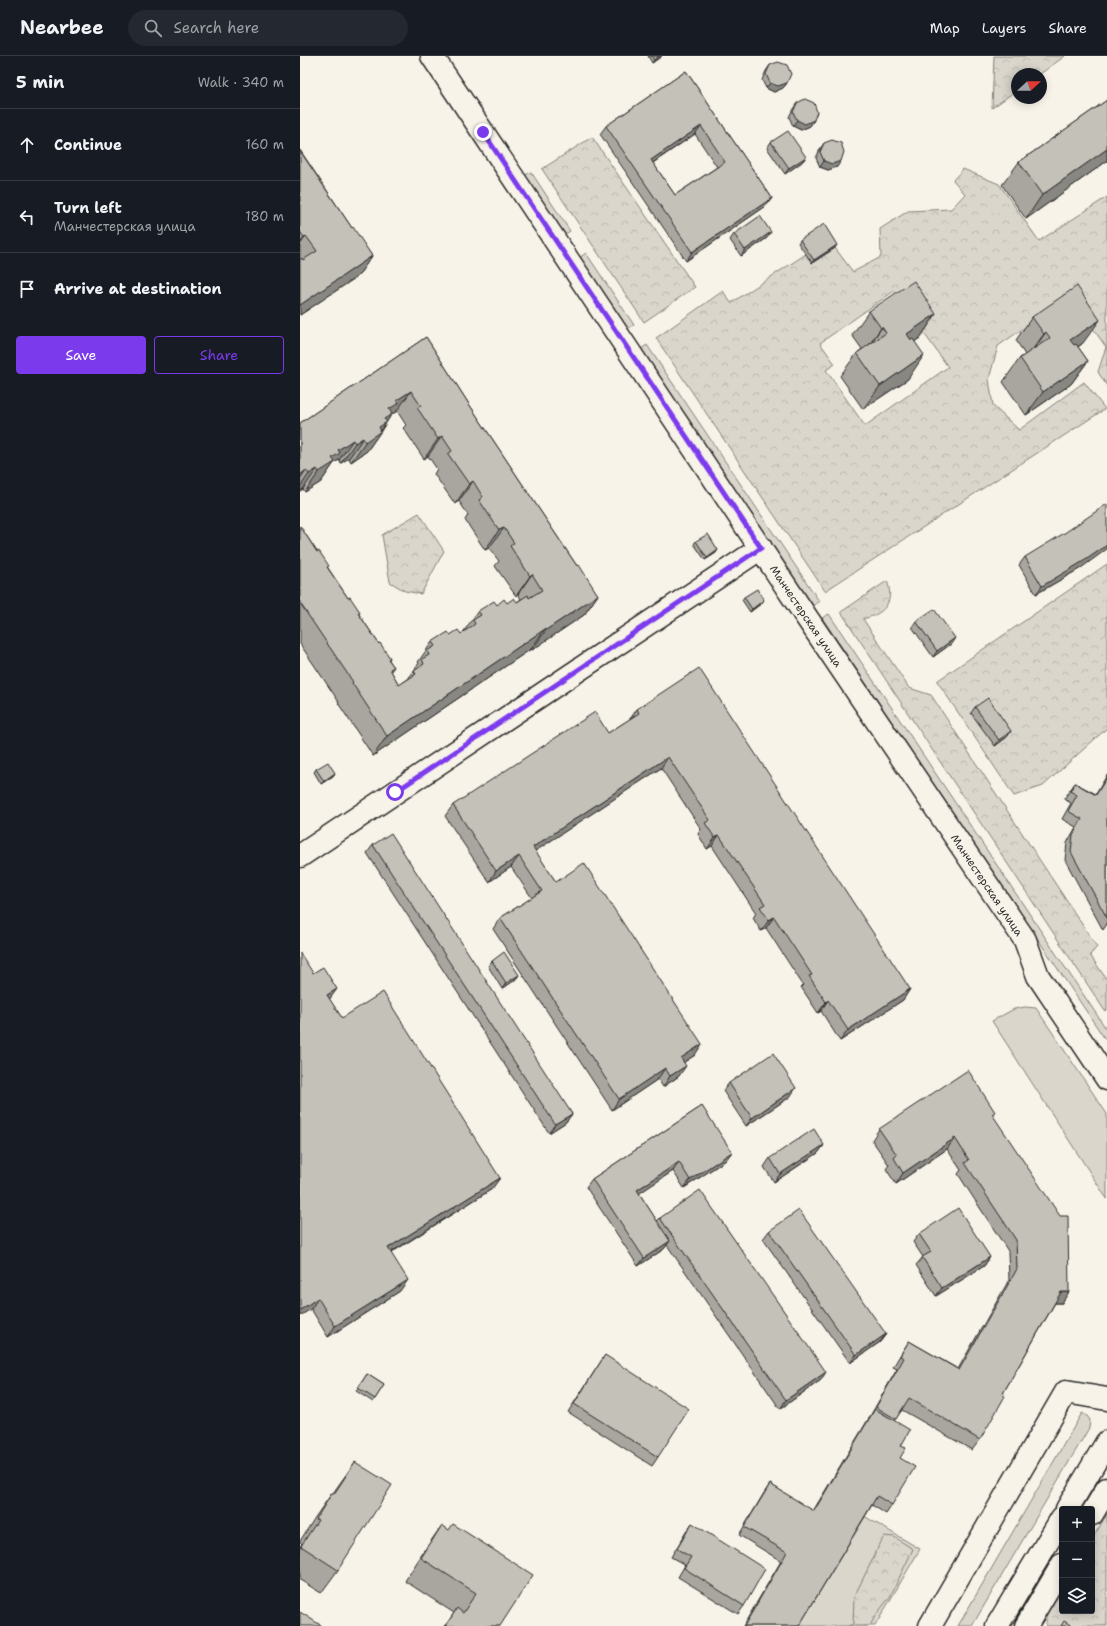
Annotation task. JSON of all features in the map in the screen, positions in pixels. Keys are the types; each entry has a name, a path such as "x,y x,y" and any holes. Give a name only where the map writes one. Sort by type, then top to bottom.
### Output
{"street":[{"name":"Манчестерская улица","path":"432,56 624,346 1025,940 1038,976 1107,1079"},
{"path":"300,856 761,548"},
{"path":"930,1626 1066,1392 1107,1399"},
{"path":"1069,1506 1107,1442"},
{"path":"1095,1509 1107,1489"},
{"path":"997,1626 1059,1523"},
{"path":"1026,1626 1059,1570"}],"green space":[{"path":"994,56 1065,56 1047,69 1011,68 1011,94 992,108"},
{"path":"592,137 695,287 644,322 542,169"},
{"path":"963,169 999,184 1039,241 1107,197 1107,386 1098,372 1106,347 1070,296 998,346 989,379 993,406 1019,430 1084,382 1105,409 825,591 656,338 723,291 731,303 806,254 835,248 853,272 881,257 880,229 908,211 951,209 965,194 953,180","holes":["894,291 948,367 865,426 826,370 835,364 820,343"]},
{"path":"531,172 570,231 564,235 524,176"},
{"path":"586,253 634,325 627,329 579,258"},
{"path":"647,345 819,601 813,606 641,349"},
{"path":"419,513 444,551 421,594 405,591 390,582 382,535"},
{"path":"1107,564 1107,728 1043,786 1014,796 937,681"},
{"path":"887,581 890,597 887,605 875,615 863,619 909,688 931,695 1097,947 1090,955 1107,980 1107,1010 1105,1011 841,612"},
{"path":"829,614 1107,1030 1107,1042 822,618"},
{"path":"1025,1007 1036,1008 1107,1114 1107,1199 992,1021 1014,1009"},
{"path":"1082,1413 1090,1420 1089,1428 972,1626 958,1626"},
{"path":"1107,1514 1107,1626 1046,1626 1046,1616 1059,1594 1059,1614 1095,1614 1095,1534"},
{"path":"864,1516 920,1549 875,1626 798,1626"},
{"path":"884,1536 894,1537 913,1549 890,1597 875,1616 870,1626 848,1626 853,1624 854,1597"}],"building":[{"path":"652,56 659,56 654,60"},
{"path":"778,62 787,65 791,74 787,83 778,86 770,83 766,74 770,65"},
{"path":"686,71 772,198 692,252 606,126","holes":["701,126 725,162 675,195 651,160"]},
{"path":"805,99 814,103 817,112 814,120 805,124 797,120 793,112 797,103"},
{"path":"1107,100 1107,149 1042,195 1019,162"},
{"path":"788,131 806,157 789,168 771,142"},
{"path":"832,140 841,143 844,152 841,161 832,164 824,161 820,152 824,143"},
{"path":"300,151 372,256 300,305 300,260 302,258 303,260 317,251 306,236 304,238 300,231"},
{"path":"760,216 771,232 745,250 734,234"},
{"path":"824,224 837,245 814,260 800,240"},
{"path":"914,281 936,314 907,334 911,340 913,339 924,355 880,386 857,353 886,333 869,311"},
{"path":"1077,286 1100,320 1070,340 1074,345 1076,344 1088,361 1043,392 1020,358 1050,338 1046,332 1044,334 1032,317"},
{"path":"426,337 577,566 579,565 598,595 387,736 300,603 300,526 317,552 319,551 329,566 327,567 348,598 350,597 360,612 358,613 390,658 388,659 394,667 390,669 399,685 416,674 414,671 424,664 422,659 429,655 427,651 435,646 432,642 448,632 450,635 458,630 461,634 475,624 473,620 481,615 478,611 494,601 497,605 504,599 507,603 514,598 517,602 528,595 529,598 542,590 532,574 530,576 510,546 514,543 504,528 499,530 479,500 483,497 473,481 469,484 448,454 452,451 442,436 438,439 417,408 421,406 411,391 397,400 399,403 389,409 392,414 384,419 387,422 379,427 381,431 365,442 363,438 355,443 353,440 338,450 340,453 332,458 335,462 319,472 317,469 309,474 306,470 300,475 300,423"},
{"path":"1107,504 1107,545 1042,586 1025,557 1066,532"},
{"path":"708,534 718,550 707,558 696,541"},
{"path":"757,589 764,600 752,609 744,597"},
{"path":"934,609 955,638 937,651 916,621"},
{"path":"699,668 910,989 848,1030 828,1000 826,1002 809,976 812,975 774,917 769,920 760,907 765,904 719,835 715,838 705,823 710,820 668,757 533,847 556,882 584,863 702,1044 681,1058 686,1066 670,1076 665,1068 619,1099 500,918 542,891 519,856 496,871 453,805 595,712 608,733 639,713 637,709"},
{"path":"988,698 1011,731 999,740 975,707"},
{"path":"328,762 335,773 324,781 316,769"},
{"path":"1107,777 1107,918 1071,852 1073,835 1082,819 1068,811 1077,795 1070,791 1075,783 1096,795"},
{"path":"391,833 572,1114 555,1124 373,845"},
{"path":"504,952 519,975 506,983 492,961"},
{"path":"300,953 313,973 323,967 337,989 327,995 342,1018 383,992 500,1178 388,1248 408,1280 335,1326 318,1298 300,1310"},
{"path":"773,1053 796,1088 752,1118 729,1083"},
{"path":"968,1070 995,1112 992,1114 1060,1216 1068,1216 1069,1292 1061,1292 1002,1395 1005,1396 980,1440 909,1398 896,1419 876,1407 904,1358 900,1356 909,1341 959,1370 1017,1269 1016,1240 965,1163 969,1160 955,1138 903,1173 894,1158 897,1155 879,1129"},
{"path":"702,1106 732,1152 690,1180 679,1162 637,1190 670,1241 644,1258 592,1179"},
{"path":"814,1129 824,1145 780,1174 770,1158"},
{"path":"700,1190 826,1372 786,1400 660,1218"},
{"path":"958,1208 990,1257 942,1288 922,1257 931,1252 919,1234"},
{"path":"799,1210 886,1334 856,1355 769,1231"},
{"path":"605,1355 689,1409 658,1457 574,1404"},
{"path":"367,1374 384,1385 375,1399 358,1388"},
{"path":"875,1409 910,1430 901,1446 906,1448 900,1458 915,1467 892,1505 877,1496 799,1626 744,1626 787,1552 744,1527 770,1484 814,1511"},
{"path":"355,1462 392,1485 338,1570 301,1546 318,1520 316,1519 332,1493 334,1494"},
{"path":"692,1523 765,1569 744,1606 684,1568 691,1557 677,1549"},
{"path":"453,1524 533,1575 500,1626 446,1626 457,1608 463,1613 476,1593 421,1558 442,1525 449,1530"},
{"path":"300,1612 322,1626 300,1626"},
{"path":"1064,1621 1072,1626 1061,1626"}],"route":[{"path":"395,792 761,548 624,346 483,132"}]}
